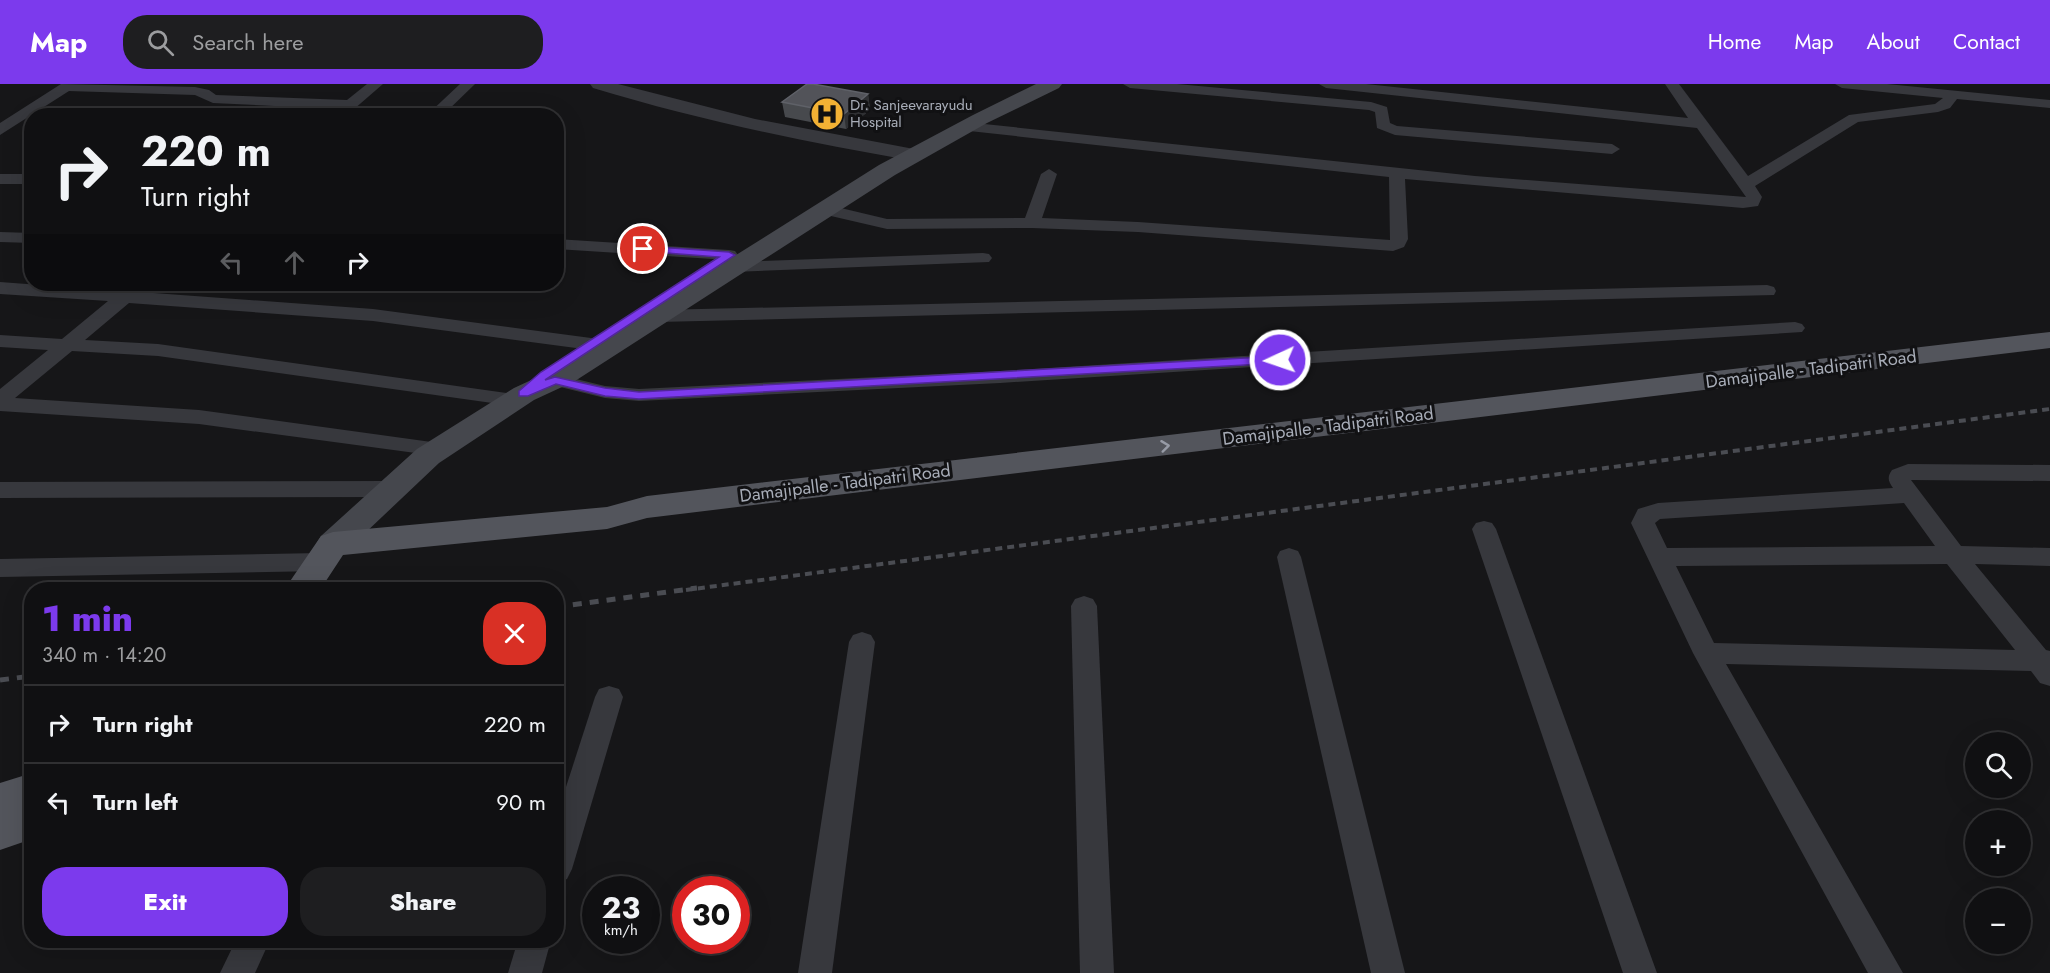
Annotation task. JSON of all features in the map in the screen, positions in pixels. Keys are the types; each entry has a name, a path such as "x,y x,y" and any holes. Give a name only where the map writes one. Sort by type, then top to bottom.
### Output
{"main road":[{"path":"519,397 545,374 591,344 907,154 1032,84"},
{"path":"306,582 326,553 391,489 438,449 519,397 555,380 658,316 731,261 824,209 907,154 1052,84"},
{"name":"Damajipalle - Tadipatri Road","path":"326,553 607,518 657,506 2050,340"},
{"name":"Damajipalle - Tadipatri Road","path":"607,518 651,524 1219,459 2050,358"},
{"path":"0,801 24,793"},
{"path":"0,831 24,823"}],"street":[{"path":"346,108 376,84"},
{"path":"442,108 468,84"},
{"path":"599,84 640,97 776,130 907,154"},
{"path":"1130,84 1371,106 1382,110 1382,125 1395,130 1612,150"},
{"path":"1326,84 1701,124"},
{"path":"965,127 1397,172 1731,202 1752,201 1754,197 1713,137 1672,84"},
{"path":"1842,84 2050,101"},
{"path":"34,108 69,85 195,91 204,93 213,99 350,105"},
{"path":"2030,87 2050,101"},
{"path":"1745,185 1846,121 1865,116 1938,108 1945,105 1954,94"},
{"path":"0,130 24,114"},
{"path":"0,130 24,129"},
{"path":"824,209 887,224 1032,223 1138,227 1393,246 1398,243 1399,239 1397,172"},
{"path":"1032,223 1049,174"},
{"path":"0,178 24,179"},
{"path":"0,237 24,238"},
{"path":"564,245 731,261 983,258"},
{"path":"0,288 24,288"},
{"path":"0,402 133,291"},
{"path":"144,291 373,315 591,344"},
{"path":"658,316 1767,291"},
{"path":"555,380 605,392 639,396 977,378 1795,328"},
{"path":"0,341 158,350 519,397"},
{"path":"0,402 199,417 438,449"},
{"path":"2046,666 1954,555 1900,481 1900,475 1908,472 2050,473"},
{"path":"0,490 391,489"},
{"path":"1886,973 1706,653 1642,523 1646,515 1658,511 1910,495"},
{"path":"1484,529 1640,973"},
{"path":"0,568 326,553"},
{"path":"1659,557 1954,555 2050,557"},
{"path":"1289,557 1388,973"},
{"path":"1083,606 1097,973"},
{"path":"815,973 862,642"},
{"path":"1706,653 2046,666"},
{"path":"564,843 609,697"},
{"path":"237,973 250,948"},
{"path":"525,973 533,948"}],"building":[{"path":"807,84 868,94 844,114 782,102"}],"railway":[{"path":"686,590 2050,409"},
{"path":"564,606 697,588"},
{"path":"0,680 24,677"}],"place":[{"name":"Dr. Sanjeevarayudu Hospital","path":"827,114"}],"route":[{"path":"643,249 729,255 545,374 524,394 555,380 605,392 639,396 1280,360"}]}
